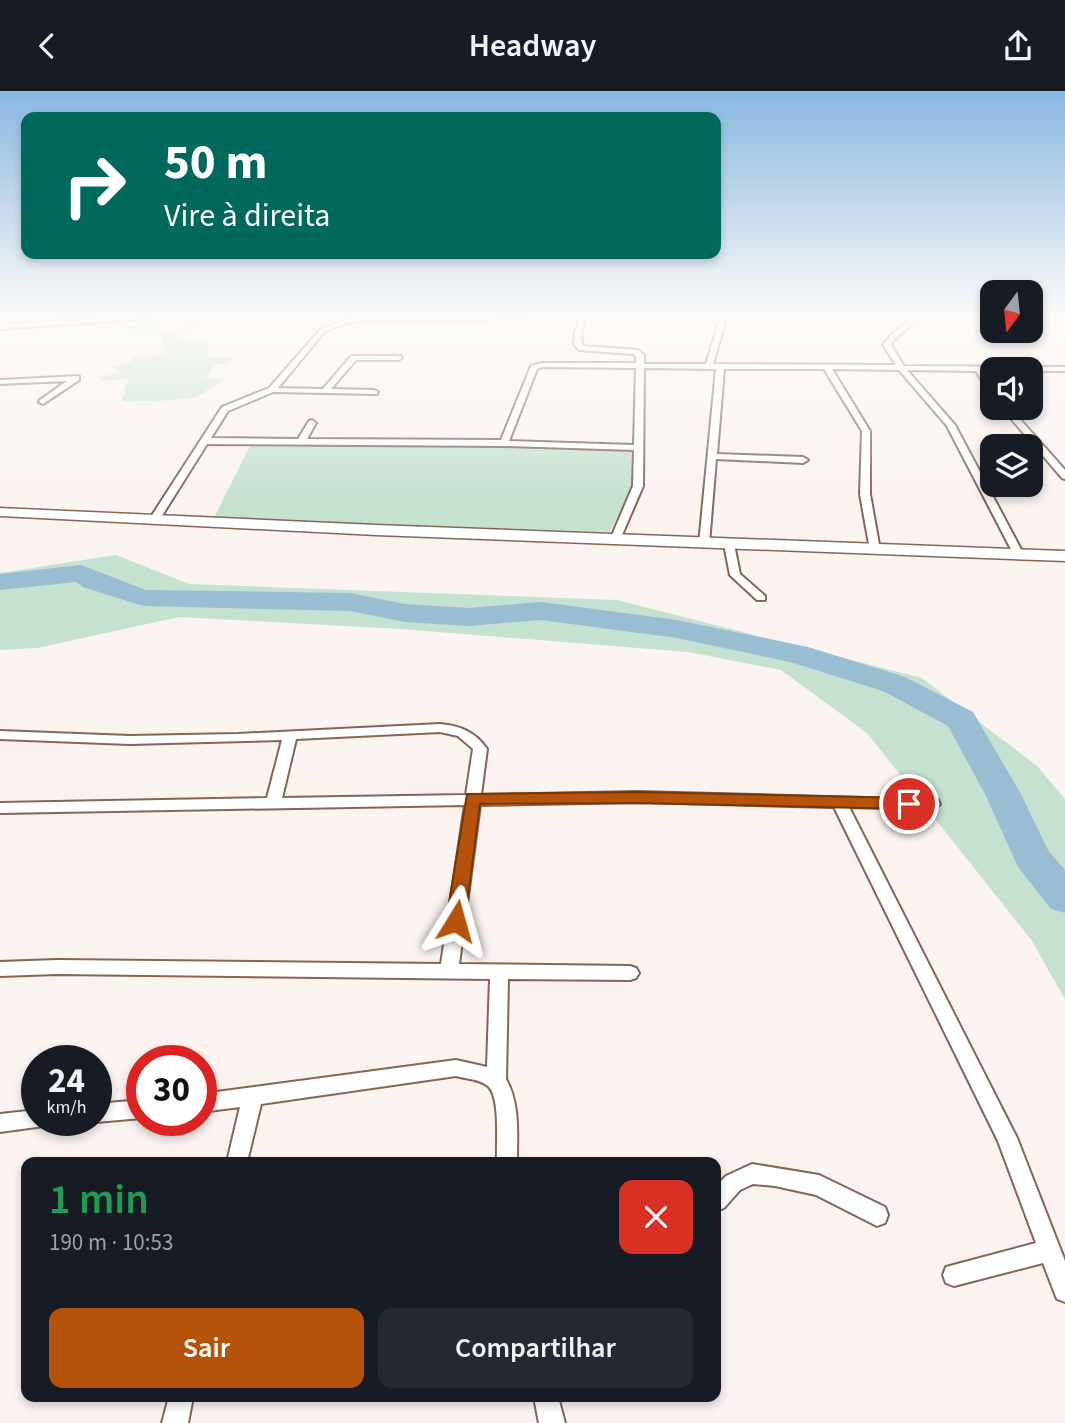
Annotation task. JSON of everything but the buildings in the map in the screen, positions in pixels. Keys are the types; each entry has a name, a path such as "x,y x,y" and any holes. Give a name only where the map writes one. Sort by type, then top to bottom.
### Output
{"street":[{"path":"272,390 283,377"},
{"path":"326,390 337,377"},
{"path":"504,443 528,377"},
{"path":"615,540 638,486 640,377"},
{"path":"704,544 719,377"},
{"path":"833,377 866,431 865,494 875,550"},
{"path":"909,377 951,425 1019,555"},
{"path":"0,382 76,378 43,402"},
{"path":"154,520 225,409 272,390 374,392"},
{"path":"1016,420 1065,476"},
{"path":"302,440 312,423"},
{"path":"205,441 302,440 638,447"},
{"path":"712,456 803,460"},
{"path":"0,512 704,544 1065,556"},
{"path":"729,544 735,575 761,598"},
{"path":"0,735 130,740 440,727 461,731 471,737 480,749 449,970"},
{"path":"274,801 290,735"},
{"path":"0,807 638,797 933,804"},
{"path":"839,802 1007,1138 1048,1251 1064,1286"},
{"path":"0,969 71,967 630,973"},
{"path":"499,971 496,1080 504,1095 507,1157"},
{"path":"217,1101 456,1068 481,1073 496,1080"},
{"path":"237,1157 251,1098"},
{"path":"0,1123 21,1121"},
{"path":"721,1196 733,1183 751,1174 775,1176 819,1185 877,1215"},
{"path":"954,1275 1048,1251"},
{"path":"175,1423 180,1402"},
{"path":"547,1402 552,1423"}],"green space":[{"path":"99,377 225,379 197,397 149,402 122,401 128,379 101,381"},
{"path":"251,443 632,450 632,485 610,532 214,518"},
{"path":"116,555 189,584 617,600 922,678 1037,766 1065,799 1065,999 1032,941 867,733 781,670 688,652 401,629 179,617 37,648 0,650 0,573"}],"waterway":[{"path":"0,582 81,573 93,581 143,598 350,602 405,613 469,617 541,611 677,629 797,654 894,684 961,719 1003,794 1032,857 1065,898"}],"route":[{"path":"456,921 473,798 638,797 909,804"}]}
